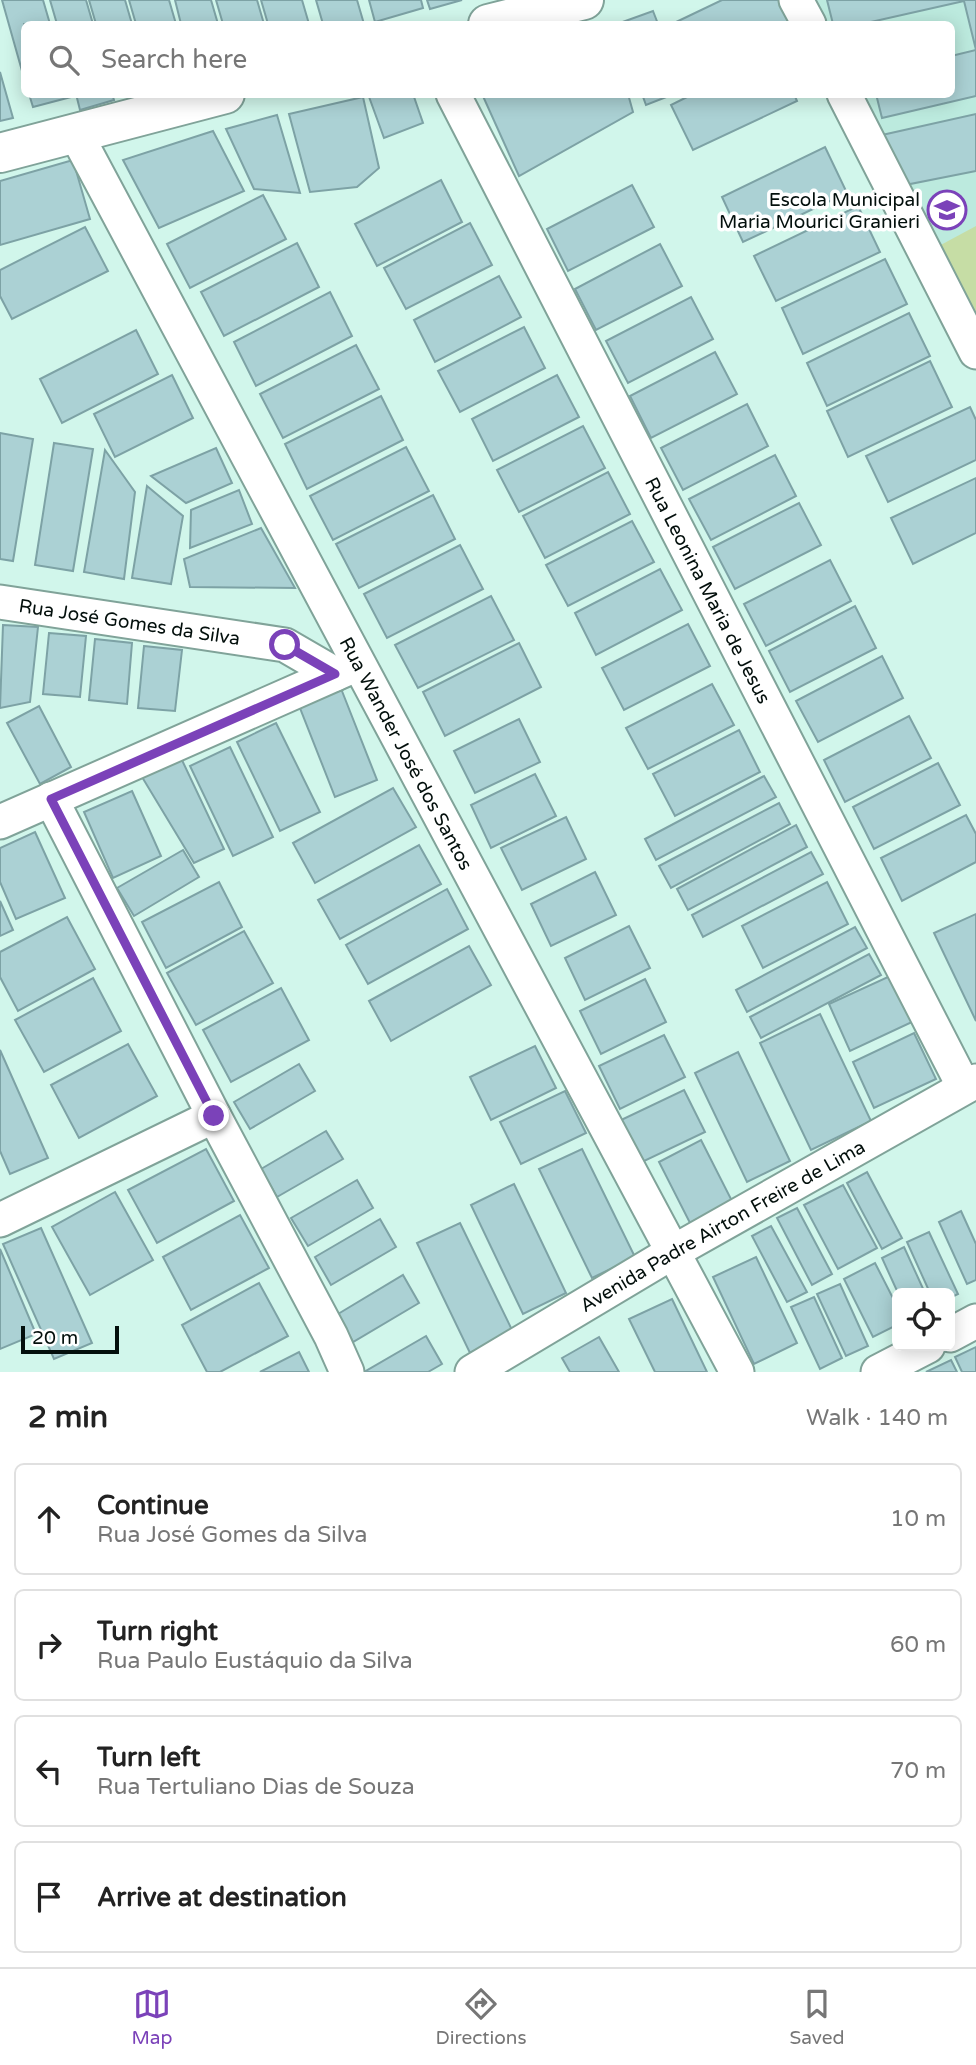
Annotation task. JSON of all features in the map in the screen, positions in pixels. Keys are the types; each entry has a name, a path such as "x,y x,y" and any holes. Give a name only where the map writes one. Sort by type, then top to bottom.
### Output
{"street":[{"path":"500,21 584,0"},
{"path":"796,0 807,21"},
{"path":"0,153 210,98"},
{"name":"Rua Leonina Maria de Jesus","path":"455,98 970,1084"},
{"path":"847,98 976,352"},
{"name":"Rua Wander José dos Santos","path":"76,134 347,669 673,1252 737,1372"},
{"name":"Rua José Gomes da Silva","path":"0,602 285,645 347,669"},
{"path":"0,822 347,669"},
{"path":"51,799 331,1336 347,1372"},
{"name":"Avenida Padre Airton Freire de Lima","path":"472,1372 673,1252 970,1084"},
{"path":"0,1220 214,1116"},
{"path":"955,1332 976,1321"},
{"path":"878,1372 918,1351"}],"shaded area":[{"name":"Escola Municipal Maria Mourici Granieri","path":"815,0 976,0 976,326 863,98 955,98 955,21 826,21"}],"green space":[{"path":"976,226 976,319 937,247"}],"building":[{"path":"2,0 43,0 49,21 21,21 21,67"},
{"path":"50,0 86,0 92,21 56,21"},
{"path":"89,0 125,0 131,21 95,21"},
{"path":"129,0 169,0 175,21 135,21"},
{"path":"175,0 211,0 217,21 180,21"},
{"path":"216,0 257,0 263,21 222,21"},
{"path":"261,0 302,0 308,21 267,21"},
{"path":"316,0 357,0 363,21 322,21"},
{"path":"369,0 421,0 423,8 375,21"},
{"path":"427,0 462,0 430,9"},
{"path":"722,0 783,0 794,21 678,21"},
{"path":"827,0 976,0 976,50 964,1 875,21 832,21"},
{"path":"653,11 657,21 625,21"},
{"path":"976,50 976,96 882,118 877,98 955,98 955,55"},
{"path":"0,72 13,118 0,121"},
{"path":"30,98 67,98 33,107"},
{"path":"77,98 114,100 80,110"},
{"path":"363,98 379,168 357,187 310,192 289,114"},
{"path":"369,98 414,98 423,123 384,138"},
{"path":"484,98 629,98 633,112 519,176"},
{"path":"643,98 664,98 646,105"},
{"path":"685,98 796,98 797,101 693,150 671,105"},
{"path":"976,114 976,171 905,185 882,135"},
{"path":"277,115 300,193 254,189 226,129"},
{"path":"213,131 244,191 159,228 123,160"},
{"path":"825,147 847,193 743,242 722,197"},
{"path":"73,160 90,219 0,245 0,181"},
{"path":"441,180 462,222 377,266 355,224"},
{"path":"632,185 654,227 568,271 547,229"},
{"path":"263,195 286,239 190,288 167,244"},
{"path":"858,206 880,252 776,301 754,256"},
{"path":"470,223 492,265 406,309 384,268"},
{"path":"85,227 108,271 12,319 0,296 0,270"},
{"path":"297,243 319,287 224,336 201,292"},
{"path":"660,244 682,286 596,330 575,289"},
{"path":"885,259 907,304 803,354 782,308"},
{"path":"499,276 521,317 435,362 414,320"},
{"path":"330,292 352,336 256,386 234,342"},
{"path":"691,297 713,339 628,383 606,341"},
{"path":"909,313 930,356 827,406 807,363"},
{"path":"524,327 545,368 460,412 438,371"},
{"path":"136,330 158,374 62,423 40,379"},
{"path":"356,345 379,389 283,438 260,394"},
{"path":"715,352 737,394 651,438 630,396"},
{"path":"930,361 952,407 848,457 827,411"},
{"path":"172,375 193,418 115,457 94,414"},
{"path":"557,375 579,417 493,461 472,419"},
{"path":"381,396 403,440 307,489 285,444"},
{"path":"747,404 768,446 683,490 661,448"},
{"path":"970,407 976,420 976,460 888,502 866,456"},
{"path":"583,426 605,468 519,512 497,470"},
{"path":"0,433 33,439 13,561 0,559"},
{"path":"54,443 93,449 73,571 35,565"},
{"path":"406,447 429,491 333,540 310,496"},
{"path":"216,448 232,483 186,503 151,476"},
{"path":"105,450 135,492 124,579 84,572"},
{"path":"775,455 796,496 711,540 689,499"},
{"path":"608,472 630,514 545,558 523,516"},
{"path":"976,478 976,533 913,564 891,518"},
{"path":"147,486 183,516 171,584 132,578"},
{"path":"239,490 252,524 190,548 191,510"},
{"path":"433,495 455,539 359,588 336,544"},
{"path":"799,503 821,545 735,589 713,547"},
{"path":"632,521 654,562 568,606 546,565"},
{"path":"261,528 295,588 190,587 184,559"},
{"path":"460,545 483,589 387,638 364,594"},
{"path":"830,560 851,601 766,646 744,604"},
{"path":"660,569 682,610 596,655 575,613"},
{"path":"491,596 514,640 418,688 395,645"},
{"path":"855,606 876,648 790,692 769,651"},
{"path":"688,624 710,666 624,710 602,668"},
{"path":"3,625 38,627 30,702 0,708"},
{"path":"49,633 86,636 80,697 43,694"},
{"path":"95,639 132,643 127,704 89,700"},
{"path":"519,643 541,687 445,736 423,692"},
{"path":"144,646 182,650 175,711 138,708"},
{"path":"882,656 903,698 818,742 796,701"},
{"path":"712,684 734,725 648,769 626,728"},
{"path":"340,686 377,780 335,797 298,703"},
{"path":"39,706 71,767 40,784 7,723"},
{"path":"909,716 931,758 845,802 824,760"},
{"path":"519,719 540,762 475,793 454,751"},
{"path":"276,723 320,812 280,831 237,742"},
{"path":"739,730 760,772 675,816 653,774"},
{"path":"230,747 273,837 233,856 190,766"},
{"path":"181,758 224,849 194,863 142,777"},
{"path":"938,763 960,805 874,849 853,807"},
{"path":"535,774 556,816 491,848 471,805"},
{"path":"764,776 776,797 656,860 645,839"},
{"path":"393,788 416,827 315,883 293,843"},
{"path":"132,791 161,856 113,878 84,812"},
{"path":"779,803 790,824 671,888 659,866"},
{"path":"966,815 976,834 976,862 902,901 881,858"},
{"path":"566,817 586,859 522,890 501,848"},
{"path":"796,825 807,847 688,910 677,889"},
{"path":"35,832 65,898 16,919 0,882 0,848"},
{"path":"419,845 441,884 340,939 318,900"},
{"path":"183,850 199,877 134,916 117,888"},
{"path":"811,852 823,874 703,937 692,915"},
{"path":"595,872 616,915 551,946 531,904"},
{"path":"219,882 242,927 166,968 142,922"},
{"path":"827,882 848,924 763,968 742,926"},
{"path":"447,889 468,929 368,984 346,945"},
{"path":"0,901 13,930 0,936"},
{"path":"976,914 976,1021 934,933"},
{"path":"67,917 95,969 18,1011 0,977 0,952"},
{"path":"629,926 650,968 585,1000 565,958"},
{"path":"855,927 867,948 747,1012 736,990"},
{"path":"244,931 273,983 196,1025 167,973"},
{"path":"469,946 491,985 391,1041 369,1001"},
{"path":"869,954 881,975 761,1038 750,1017"},
{"path":"890,976 912,1022 850,1051 829,1004"},
{"path":"93,978 121,1031 44,1072 15,1020"},
{"path":"645,979 666,1022 601,1054 580,1011"},
{"path":"281,988 309,1040 231,1082 203,1030"},
{"path":"820,1014 871,1121 811,1150 760,1043"},
{"path":"914,1033 936,1079 874,1108 853,1062"},
{"path":"664,1035 685,1077 620,1109 599,1066"},
{"path":"128,1044 157,1096 79,1138 51,1085"},
{"path":"535,1046 556,1088 491,1120 470,1077"},
{"path":"0,1050 48,1158 10,1174 0,1151"},
{"path":"738,1052 790,1161 747,1182 695,1073"},
{"path":"299,1064 315,1091 250,1129 234,1102"},
{"path":"684,1090 705,1132 640,1163 619,1121"},
{"path":"565,1091 586,1133 521,1164 500,1122"},
{"path":"326,1131 343,1159 277,1197 261,1169"},
{"path":"701,1140 732,1201 690,1223 659,1162"},
{"path":"206,1149 234,1201 157,1243 128,1190"},
{"path":"582,1149 635,1257 592,1278 539,1169"},
{"path":"867,1172 902,1238 882,1249 847,1183"},
{"path":"357,1180 373,1208 308,1246 291,1218"},
{"path":"514,1184 566,1293 523,1314 471,1205"},
{"path":"843,1185 877,1248 838,1269 804,1205"},
{"path":"115,1192 153,1260 90,1295 52,1227"},
{"path":"797,1208 832,1274 812,1285 777,1218"},
{"path":"961,1211 976,1244 976,1280 967,1284 939,1222"},
{"path":"240,1215 269,1268 191,1310 163,1257"},
{"path":"380,1219 396,1247 331,1285 315,1257"},
{"path":"460,1223 513,1332 470,1353 417,1243"},
{"path":"771,1226 807,1292 787,1302 752,1236"},
{"path":"41,1228 92,1343 54,1359 3,1244"},
{"path":"929,1232 958,1294 955,1296 955,1288 928,1288 907,1242"},
{"path":"904,1247 923,1288 896,1288 882,1258"},
{"path":"0,1249 36,1334 0,1349"},
{"path":"756,1257 797,1343 754,1364 713,1277"},
{"path":"875,1263 892,1296 892,1328 873,1337 844,1279"},
{"path":"403,1275 419,1303 353,1342 338,1314"},
{"path":"259,1283 288,1336 220,1372 207,1372 182,1325"},
{"path":"840,1284 868,1346 846,1356 817,1294"},
{"path":"814,1297 842,1358 820,1369 791,1307"},
{"path":"672,1299 707,1372 655,1372 629,1319"},
{"path":"426,1336 442,1364 428,1372 364,1372"},
{"path":"599,1337 619,1372 570,1372 562,1358"},
{"path":"976,1347 976,1372 962,1372 955,1357"},
{"path":"299,1352 309,1372 260,1372"},
{"path":"951,1360 957,1372 926,1372"}],"place":[{"name":"Escola Municipal Maria Mourici Granieri","path":"947,210"}],"route":[{"path":"214,1116 51,799 335,674 285,645"}]}
